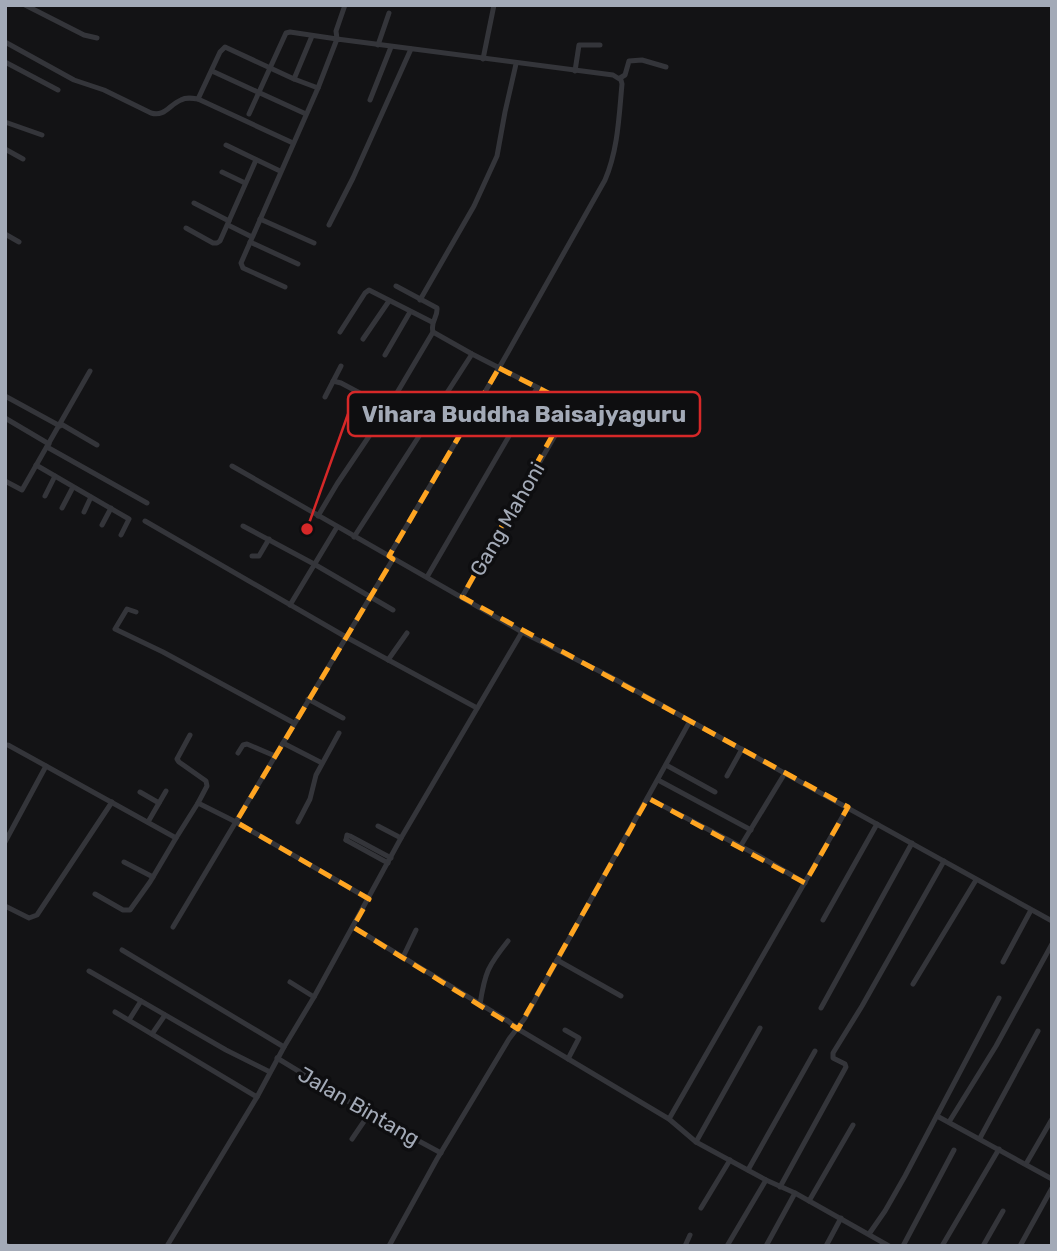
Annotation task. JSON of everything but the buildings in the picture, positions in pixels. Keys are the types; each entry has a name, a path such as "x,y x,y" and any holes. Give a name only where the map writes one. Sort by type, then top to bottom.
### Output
{"street":[{"path":"25,5 84,35 97,38"},
{"path":"285,287 243,268 241,261 318,88 337,39 336,31 345,5"},
{"path":"483,59 494,5"},
{"path":"379,45 388,13"},
{"path":"249,114 286,33 290,32 620,78"},
{"path":"293,79 312,36"},
{"path":"5,42 77,82 104,90 155,114 162,114 184,99 198,99 293,143"},
{"path":"575,71 579,45 600,45"},
{"path":"198,99 225,47 318,88"},
{"path":"370,100 391,47"},
{"path":"329,225 411,49"},
{"path":"620,78 625,75 629,61 666,66"},
{"path":"5,62 58,90"},
{"path":"420,300 474,206 497,156 516,64"},
{"path":"212,71 306,114"},
{"path":"173,927 346,637 607,176 619,120 622,84 620,78"},
{"path":"5,122 42,135"},
{"path":"226,145 280,171"},
{"path":"5,149 23,159"},
{"path":"186,228 217,243 220,241 256,160"},
{"path":"222,172 245,183"},
{"path":"194,203 229,223 251,240 298,264"},
{"path":"260,219 314,243"},
{"path":"5,234 19,242"},
{"path":"318,516 388,408 433,332 432,322 437,308 396,286"},
{"path":"340,332 367,290 432,322"},
{"path":"363,339 390,302"},
{"path":"385,355 410,312"},
{"path":"427,577 537,388 433,332"},
{"path":"354,537 472,354"},
{"path":"325,397 341,366"},
{"path":"5,481 22,490 90,371"},
{"path":"333,381 388,408"},
{"name":"Gang Mahoni","path":"462,597 571,410 570,404 537,388"},
{"path":"5,396 97,445"},
{"path":"5,418 147,503"},
{"path":"36,465 129,519 121,535"},
{"path":"232,466 522,632 609,676 1052,922"},
{"path":"45,496 55,476"},
{"path":"62,508 73,487"},
{"path":"84,512 91,497"},
{"path":"102,525 111,508"},
{"path":"145,521 346,637 477,708"},
{"path":"243,526 393,611"},
{"path":"290,605 337,527"},
{"path":"252,556 258,556 269,539"},
{"path":"136,612 127,609 115,629 294,723"},
{"path":"167,1246 257,1097 401,838 522,632"},
{"path":"388,660 407,633"},
{"path":"308,699 343,718"},
{"path":"389,1246 441,1153 509,1039 518,1029 690,721"},
{"path":"298,822 310,799 322,763 339,733"},
{"path":"95,894 123,910 132,908 198,803 207,786 206,781 177,760 177,755 190,736"},
{"path":"283,743 322,763"},
{"path":"238,753 247,744 275,756"},
{"path":"8,746 176,838"},
{"path":"727,776 742,749"},
{"path":"666,765 715,792"},
{"path":"5,842 46,766"},
{"path":"740,847 785,773"},
{"path":"658,780 751,830"},
{"path":"148,821 166,791"},
{"path":"140,792 159,803"},
{"path":"648,798 805,883"},
{"path":"5,906 29,918 37,915 113,802"},
{"path":"198,803 369,899"},
{"path":"669,1119 848,807"},
{"path":"823,920 877,824"},
{"path":"378,826 401,838"},
{"path":"350,836 389,860 346,840 345,838 350,836"},
{"path":"821,1008 912,843"},
{"path":"780,1187 846,1067 832,1057 944,861"},
{"path":"124,862 153,877"},
{"path":"913,984 976,880"},
{"path":"1003,962 1031,910"},
{"path":"353,927 669,1119 696,1142 841,1218 885,1245"},
{"path":"403,957 416,930"},
{"path":"480,1004 485,974 508,941"},
{"path":"949,1122 996,1046 1052,944"},
{"path":"122,950 284,1047"},
{"path":"557,960 621,996"},
{"path":"89,971 226,1050 270,1072"},
{"path":"290,982 314,997"},
{"path":"869,1234 905,1176 999,999"},
{"path":"129,1020 141,1001"},
{"path":"115,1012 257,1097"},
{"path":"152,1034 165,1015"},
{"path":"696,1142 760,1028"},
{"path":"565,1030 579,1038 568,1059"},
{"path":"980,1138 1038,1031"},
{"path":"748,1170 815,1051"},
{"name":"Jalan Bintang","path":"277,1058 369,1114 441,1153"},
{"path":"352,1139 369,1114"},
{"path":"937,1116 1052,1179"},
{"path":"1027,1164 1052,1119"},
{"path":"809,1201 853,1125"},
{"path":"942,1246 999,1149"},
{"path":"903,1246 954,1150"},
{"path":"701,1208 730,1160"},
{"path":"727,1246 766,1180"},
{"path":"1020,1246 1052,1188"},
{"path":"765,1246 795,1193"},
{"path":"983,1246 1003,1211"},
{"path":"826,1246 841,1218"},
{"path":"685,1246 690,1235"}],"highlighted area":[{"path":"499,368 570,404 462,597 848,807 805,883 648,798 518,1029 353,927 369,899 236,822 393,559 389,556"}],"place":[{"name":"Vihara Buddha Baisajyaguru","path":"307,529"}]}
